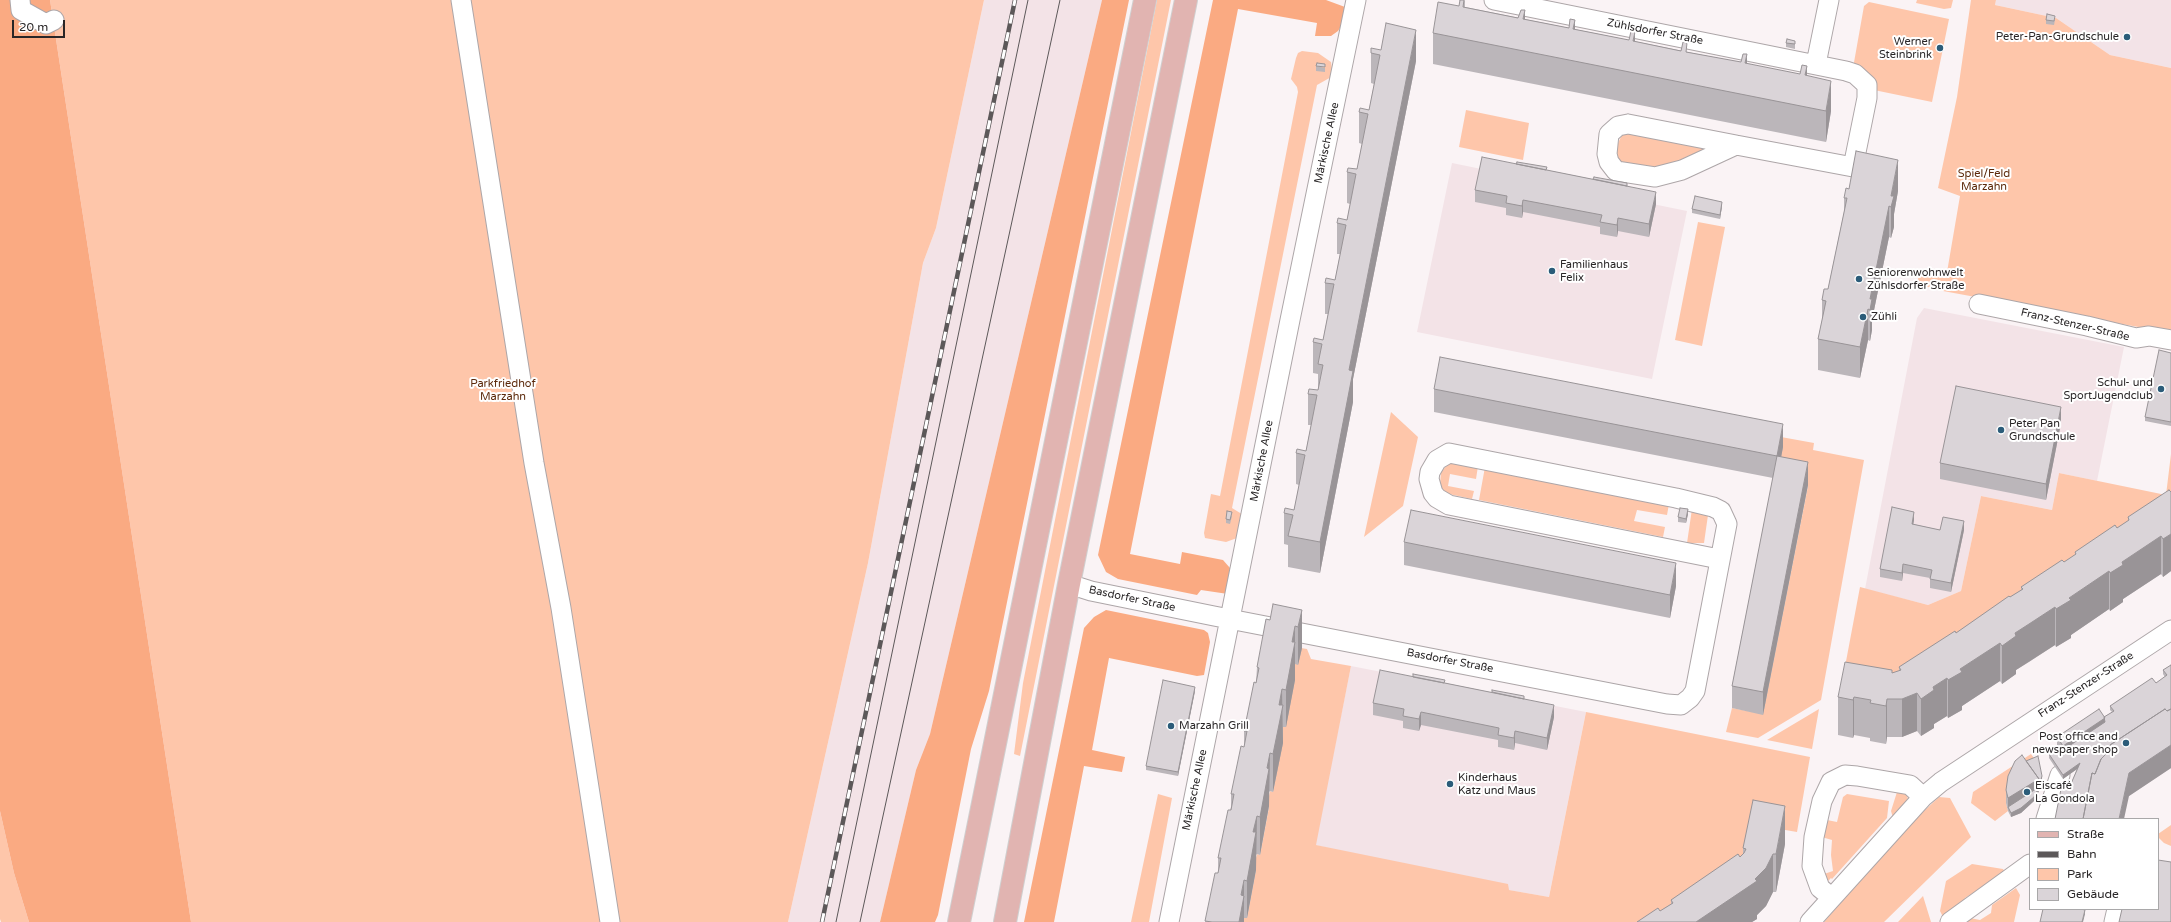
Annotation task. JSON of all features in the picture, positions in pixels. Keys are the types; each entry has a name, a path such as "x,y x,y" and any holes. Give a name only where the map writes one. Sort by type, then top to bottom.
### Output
{"main road":[{"path":"959,922 1145,0"},
{"path":"1005,922 1069,584 1186,0"}],"street":[{"path":"20,0 21,10 46,24 54,20"},
{"path":"462,0 534,463 562,608 610,922"},
{"name":"Märkische Allee","path":"1169,922 1231,619 1291,313 1356,0"},
{"name":"Zühlsdorfer Straße","path":"1494,0 1816,64 1855,74 1867,85 1867,98 1852,167 1628,124 1618,126 1609,134 1607,154 1609,162 1616,171 1655,178 1682,170 1736,145"},
{"path":"1816,64 1829,0"},
{"name":"Franz-Stenzer-Straße","path":"1979,304 2087,326 2136,338 2149,336 2171,340"},
{"name":"Basdorfer Straße","path":"1069,584 1110,595 1231,619 1667,704 1681,705 1690,698 1695,691 1719,559 1727,524 1721,511 1714,507 1449,453 1437,460 1430,472 1429,480 1433,493 1437,498 1449,505 1719,559"},
{"name":"Franz-Stenzer-Straße","path":"1810,922 1923,797 1964,766 2171,630"},
{"path":"1831,897 1820,888 1812,866 1814,837 1822,801 1831,782 1845,775 1857,776 1910,785 1923,797"},
{"path":"2046,818 2060,775"},
{"path":"1950,922 2029,865"},
{"path":"2114,922 2116,910"}],"shaded area":[{"path":"0,0 50,0 191,922 29,922 14,873 0,811"},
{"path":"984,0 1102,0 930,734 916,770 880,922 788,922 868,563 923,263 936,228"},
{"path":"1102,0 1129,0 989,691 971,749 938,915 935,922 880,922 916,770 930,734"},
{"path":"1213,0 1326,0 1345,7 1342,25 1338,31 1331,36 1315,36 1317,23 1238,9 1130,554 1180,564 1182,552 1223,560 1230,568 1231,575 1228,594 1201,590 1197,595 1118,579 1106,572 1098,555"},
{"name":"Peter-Pan-Grundschule","path":"1996,0 2171,0 2171,68 2110,55 2056,18 1995,5"},
{"name":"Familienhaus Felix","path":"1452,163 1687,211 1652,379 1417,332"},
{"name":"Peter Pan Grundschule","path":"1924,308 2124,347 2097,481 2059,473 2052,510 1981,496 1961,591 1928,605 1865,589 1917,318"},
{"path":"1106,610 1204,630 1208,633 1210,642 1204,675 1197,676 1109,658 1092,750 1125,757 1122,772 1084,766 1054,922 1024,922 1084,628 1094,617"},
{"name":"Kinderhaus Katz und Maus","path":"1351,666 1586,712 1549,897 1508,890 1315,845"}],"green space":[{"name":"Parkfriedhof Marzahn","path":"50,0 984,0 936,228 923,263 868,563 788,922 191,922"},
{"path":"1157,0 1171,0 1020,756 1014,754 1023,683"},
{"path":"1917,0 1953,0 1951,8 1944,9 1916,3"},
{"name":"Spiel/Feld Marzahn","path":"1971,0 1996,0 1995,5 2056,18 2110,55 2171,68 2171,333 1943,291 1917,284 1919,274 1946,278 1960,196 1938,188 1957,97"},
{"path":"1869,2 1949,19 1932,102 1874,90 1853,68 1864,6"},
{"path":"1302,51 1318,53 1331,62 1333,76 1317,85 1232,508 1245,516 1237,538 1226,542 1205,538 1204,533 1211,494 1220,496 1298,92 1297,87 1291,79 1296,58 1298,53"},
{"path":"1466,110 1529,123 1523,160 1459,147"},
{"path":"1630,131 1711,147 1668,170 1623,166 1618,158 1616,147 1622,135"},
{"path":"1698,222 1725,227 1702,346 1675,340"},
{"path":"1391,412 1418,437 1403,506 1364,537"},
{"path":"1770,435 1814,443 1813,450 1864,460 1821,700 1758,738 1726,732 1732,708 1763,714 1808,486 1777,479"},
{"path":"2171,454 2171,530 1899,705 1844,672 1860,587 1928,605 1961,591 1981,496 2052,510 2059,473 2166,495"},
{"path":"1452,463 1478,466 1476,479 1450,474 1448,486 1474,491 1472,499 1449,494 1442,490 1440,484 1441,472 1448,464"},
{"path":"1485,467 1669,504 1667,515 1637,510 1634,521 1665,527 1663,537 1479,500"},
{"path":"1692,509 1708,515 1704,543 1687,543"},
{"path":"1301,648 1307,649 1311,659 1351,666 1316,845 1508,884 1509,890 1549,897 1586,712 1810,757 1797,832 1756,825 1743,885 1694,922 1243,922 1244,918 1247,918 1256,870 1253,870 1257,854 1260,855 1269,807 1267,806 1270,791 1273,792 1282,743 1282,727 1285,727 1295,664 1298,664"},
{"path":"1819,709 1812,749 1767,740"},
{"path":"2031,754 2036,761 2006,803 2008,811 1995,821 1971,803 1973,792"},
{"path":"1897,792 1907,794 1908,800 1893,818 1891,811"},
{"path":"1158,794 1172,798 1149,922 1131,922"},
{"path":"1847,794 1889,801 1887,818 1832,879 1831,878 1826,883 1821,875 1833,871 1831,855 1832,840 1818,836 1822,819 1837,822 1843,797"},
{"path":"1939,797 1950,798 1971,837 1884,922 1824,922 1907,827"},
{"path":"0,811 14,873 29,922 1,922 0,919"},
{"path":"2171,825 2171,846 2164,843 2159,838 2159,833"},
{"path":"1972,864 2003,869 2008,876 1984,893 1976,891 1965,898 1963,906 1944,919 1940,911 1946,881"},
{"path":"2016,888 2020,895 2014,922 1965,922 1970,918 1980,920 1991,913 1992,905"},
{"path":"1923,896 1931,922 1898,922"}],"building":[{"path":"1460,0 1464,0 1463,7 1518,18 1521,10 1525,10 1523,19 1569,28 1570,19 1575,20 1573,29 1629,40 1631,31 1635,32 1633,41 1681,51 1683,42 1687,43 1686,52 1741,62 1743,54 1747,54 1745,63 1800,74 1802,65 1807,66 1805,75 1831,81 1826,111 1433,33 1438,2 1459,6"},
{"path":"2047,14 2055,16 2054,21 2046,20"},
{"path":"1386,23 1416,30 1349,370 1353,371 1320,542 1288,536 1293,515 1284,513 1285,508 1294,510 1305,455 1296,453 1297,449 1306,451 1317,395 1308,394 1309,389 1318,390 1323,365 1318,364 1322,344 1313,342 1314,338 1323,340 1334,284 1325,283 1326,278 1335,280 1346,225 1337,223 1338,218 1347,220 1356,174 1347,172 1348,168 1357,169 1368,114 1359,112 1360,108 1369,110 1380,55 1371,53 1371,48 1381,50"},
{"path":"1787,39 1795,41 1795,44 1786,43"},
{"path":"1317,63 1325,64 1325,67 1316,66"},
{"name":"Seniorenwohnwelt Zühlsdorfer Straße","path":"1856,151 1898,160 1891,196 1894,196 1891,207 1889,206 1870,299 1872,299 1870,310 1868,309 1860,347 1818,339 1826,301 1822,300 1824,289 1828,289 1847,198 1844,198 1846,188 1849,189"},
{"path":"1482,157 1656,192 1649,224 1618,218 1617,225 1600,222 1602,215 1523,200 1522,206 1506,203 1507,196 1475,190"},
{"path":"1517,162 1547,167 1546,170 1516,164"},
{"path":"1594,177 1627,183 1627,186 1593,179"},
{"path":"1695,196 1722,202 1720,215 1692,209"},
{"name":"Schul- und SportJugendclub","path":"2159,350 2171,353 2171,422 2145,417"},
{"path":"1440,357 1783,424 1777,456 1434,389"},
{"path":"1956,386 2061,407 2046,484 1940,463"},
{"path":"1777,456 1808,462 1763,692 1732,686"},
{"path":"2169,490 2171,492 2171,534 2163,539 2161,536 2122,562 2123,565 2110,573 2109,571 2069,598 2071,600 2056,609 2055,607 2015,633 2016,636 2002,646 2000,643 1960,669 1962,672 1948,680 1947,678 1933,687 1934,690 1921,699 1917,693 1902,699 1887,699 1886,706 1870,703 1871,700 1854,697 1853,700 1838,697 1845,662 1892,670 1892,673 1901,670 1899,667 1955,631 1956,633 2009,596 2010,597 2023,589 2021,587 2062,560 2064,562 2076,554 2075,552 2115,525 2117,528 2129,520 2128,517"},
{"path":"1892,507 1914,512 1912,524 1940,530 1943,517 1964,521 1951,583 1930,579 1932,570 1903,564 1902,573 1880,569"},
{"path":"1680,508 1688,509 1686,519 1678,517"},
{"path":"1411,510 1676,563 1670,595 1404,542"},
{"path":"1227,511 1232,512 1230,520 1226,519"},
{"path":"1273,604 1302,610 1298,627 1295,626 1292,642 1295,642 1286,690 1282,689 1279,705 1283,705 1273,754 1270,753 1267,768 1269,769 1260,817 1257,816 1253,832 1256,832 1247,881 1244,880 1241,895 1244,896 1239,922 1205,921 1215,873 1218,873 1221,858 1218,858 1228,810 1231,810 1234,794 1231,794 1241,746 1244,747 1247,731 1244,731 1254,682 1256,683 1259,668 1257,667 1266,619 1270,620"},
{"path":"2171,665 2171,709 2167,711 2165,709 2110,745 2110,750 2101,759 2095,774 2092,773 2083,818 2055,818 2062,784 2070,786 2080,763 2063,775 2049,754 2060,746 2063,750 2105,722 2104,717 2114,711 2110,706 2152,678 2156,683 2167,675 2163,670"},
{"path":"1380,670 1554,705 1547,738 1515,731 1514,738 1498,735 1499,728 1421,712 1419,719 1403,716 1404,709 1373,703"},
{"path":"1413,674 1445,680 1444,683 1413,677"},
{"name":"Marzahn Grill","path":"1163,680 1195,687 1178,772 1146,766"},
{"path":"1492,690 1524,696 1524,699 1492,692"},
{"path":"2099,709 2105,718 2063,746 2057,737"},
{"path":"2165,709 2167,711 2171,709 2171,745 2129,773 2119,818 2083,818 2092,773 2095,774 2101,759 2112,748 2110,745"},
{"path":"2022,755 2039,779 2008,798 2006,790 2008,776 2015,761"},
{"path":"2038,756 2042,776 2039,787 2039,779 2026,761"},
{"path":"2039,787 2034,797 2021,808 2011,813 2008,807"},
{"path":"1753,800 1785,806 1776,854 1773,854 1766,868 1755,879 1757,881 1696,922 1637,922 1658,908 1660,911 1673,903 1671,900 1738,854 1740,857 1744,853 1746,849 1743,848"},
{"path":"2159,860 2171,862 2171,922 2119,922 2122,910 2159,910"},
{"path":"2043,910 2085,910 2082,922 2040,922"}],"tram line":[{"path":"836,922 1028,0"},
{"path":"860,922 1060,0"}],"railway":[{"path":"822,922 1015,0"}],"place":[{"name":"Peter-Pan-Grundschule","path":"2127,37"},
{"name":"Werner Steinbrink","path":"1940,48"},
{"name":"Familienhaus Felix","path":"1552,271"},
{"name":"Seniorenwohnwelt Zühlsdorfer Straße","path":"1859,279"},
{"name":"Zühli","path":"1863,317"},
{"name":"Schul- und SportJugendclub","path":"2161,389"},
{"name":"Peter Pan Grundschule","path":"2001,430"},
{"name":"Marzahn Grill","path":"1171,726"},
{"name":"Post office and newspaper shop","path":"2126,743"},
{"name":"Kinderhaus Katz und Maus","path":"1450,784"},
{"name":"Eiscafé La Gondola","path":"2027,792"}]}
